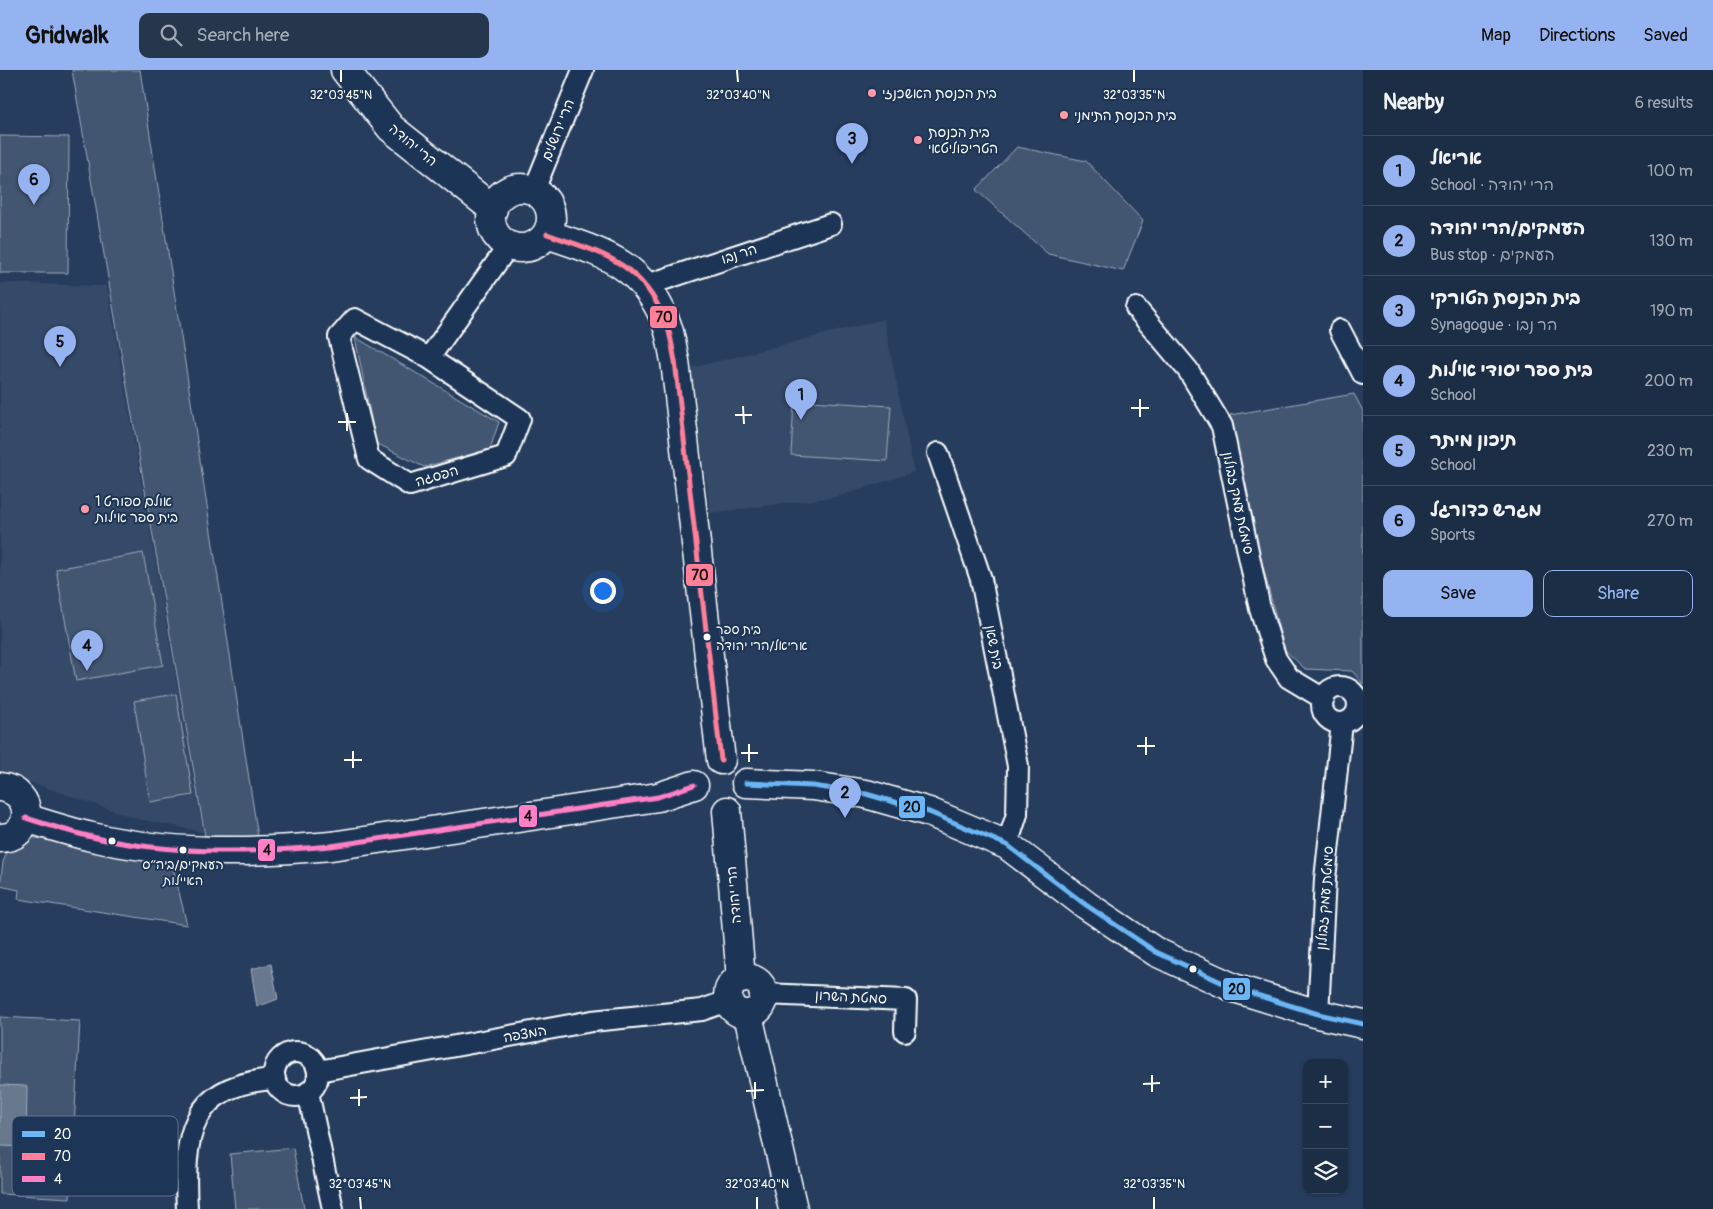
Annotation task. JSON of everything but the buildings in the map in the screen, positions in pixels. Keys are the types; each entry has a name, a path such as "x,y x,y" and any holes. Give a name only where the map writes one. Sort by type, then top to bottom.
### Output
{"street":[{"name":"הרי יהודה","path":"344,70 392,128 492,209"},
{"name":"הרי ירושלים","path":"534,190 583,70"},
{"path":"524,188 534,190 548,204 551,219 547,234 534,245 526,248 509,245 500,239 494,230 491,220 492,209 497,200 509,191 524,188"},
{"name":"הר נבו","path":"647,285 832,224"},
{"path":"547,234 620,262 647,285 666,321 675,361 721,760"},
{"path":"429,358 509,245"},
{"name":"סימטת עמק זבולון","path":"1136,308 1188,370 1222,426 1260,609 1276,659 1290,678 1324,699"},
{"name":"הפסגה","path":"355,319 429,358 520,419 506,456 410,485 369,459 339,337 355,319"},
{"path":"1340,330 1363,374"},
{"name":"בית שאן","path":"938,453 981,579 1018,766 1017,814 1006,845"},
{"path":"1346,688 1355,695 1361,707 1353,718 1342,723 1330,720 1326,716 1324,699 1330,690 1346,688"},
{"name":"סימטת עמק זבולון","path":"1318,1014 1325,880 1342,723"},
{"path":"721,760 731,762 739,768 746,783 741,800 727,811 715,811 704,807 696,797 694,785 700,769 709,762 721,760"},
{"path":"746,783 813,786 866,794 929,812 1006,845 1086,904 1156,952 1234,988 1318,1014 1363,1024"},
{"path":"26,818 93,837 168,848 235,852 284,850 331,846 658,797 694,785"},
{"path":"0,787 15,792 23,799 26,808 26,818 21,828 13,835 0,838"},
{"name":"הרי יהודה","path":"727,811 734,986"},
{"path":"734,986 731,1008 739,1014 756,1004 793,1209"},
{"name":"המצפה","path":"318,1071 592,1021 702,1010 719,1004 734,986"},
{"name":"סמטת השרון","path":"756,1004 906,1000 905,1031"},
{"path":"294,1052 311,1058 318,1071 316,1083 308,1092 299,1095 287,1094 278,1087 275,1078 278,1062 286,1054 294,1052"},
{"path":"187,1209 185,1163 190,1133 200,1114 214,1098 229,1088 245,1082 275,1078"},
{"path":"308,1092 333,1209"}],"shaded area":[{"path":"72,70 140,70 258,837 205,836"},
{"path":"0,136 69,137 68,273 0,273"},
{"path":"1017,147 1086,161 1143,221 1123,271 1048,254 976,190"},
{"path":"0,283 107,286 203,832 138,819 0,772"},
{"path":"884,319 914,472 837,497 710,513 691,368"},
{"path":"355,337 499,422 490,449 424,467 376,443"},
{"path":"1354,394 1363,411 1363,684 1352,671 1305,669 1284,649 1261,559 1230,415"},
{"path":"794,400 891,406 887,461 791,455"},
{"path":"143,553 163,665 76,681 56,569"},
{"path":"176,694 193,795 150,802 134,701"},
{"path":"30,837 172,863 187,925 18,899 19,890 0,886 3,862 10,845"},
{"path":"271,964 278,999 257,1007 251,969"},
{"path":"0,1017 80,1021 75,1116 12,1116 12,1195 0,1194"},
{"path":"0,1085 27,1086 27,1116 12,1116 12,1146 0,1146"},
{"path":"293,1148 304,1209 235,1209 230,1154"},
{"path":"35,1196 70,1196 70,1198"}],"transit line":[{"name":"70","path":"547,234 602,254 632,272 655,300 667,325 675,361 721,760"},
{"name":"20","path":"746,783 813,786 866,794 929,812 1007,845 1086,905 1156,952 1234,988 1318,1014 1363,1024"},
{"name":"4","path":"26,818 92,837 151,847 211,851 271,850 331,846 658,797 694,785"}],"place":[{"name":"בית הכנסת האשכנזי","path":"872,93"},
{"name":"בית הכנסת התימני","path":"1064,115"},
{"name":"בית הכנסת הטריפוליטאי","path":"918,140"},
{"name":"בית הכנסת הטורקי","path":"852,164"},
{"name":"מגרש כדורגל","path":"34,205"},
{"name":"תיכון מיתר","path":"60,367"},
{"name":"אריאל","path":"801,420"},
{"name":"אולם ספורט 1 בית ספר אילות","path":"85,509"},
{"name":"בית ספר אריאל/הרי יהודה","path":"707,637"},
{"name":"בית ספר יסודי אילות","path":"87,671"},
{"name":"העמקים/הרי יהודה","path":"845,818"},
{"name":"העמקים/ביה״ס האיילות","path":"183,850"}]}
